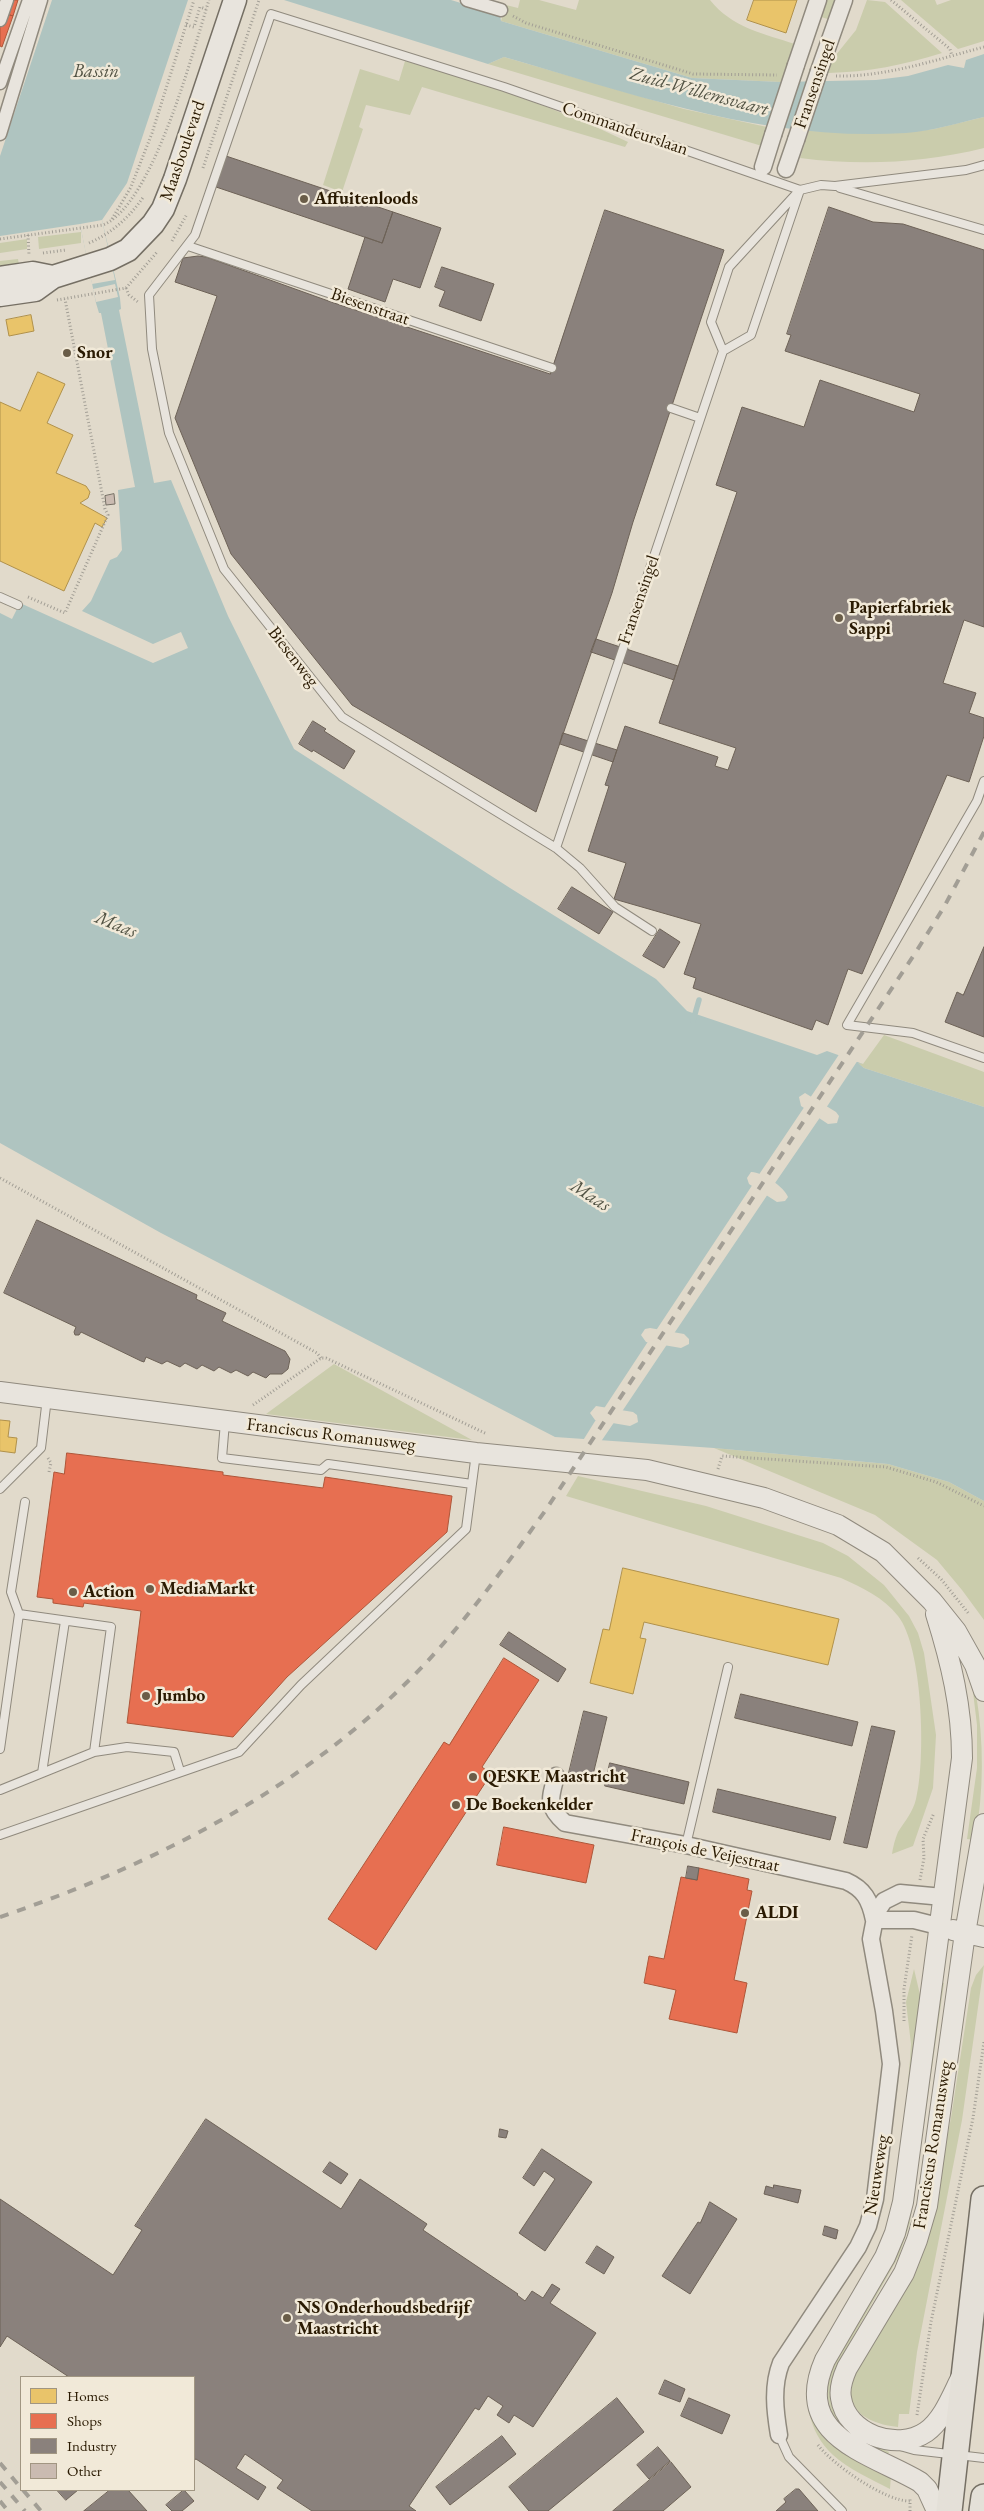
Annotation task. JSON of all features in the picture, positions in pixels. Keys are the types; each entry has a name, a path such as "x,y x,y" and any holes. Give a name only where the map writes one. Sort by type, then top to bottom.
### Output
{"main road":[{"name":"Maasboulevard","path":"53,277 88,267 128,250 140,239 163,209 175,179 234,3"},
{"path":"0,278 33,273 53,277"},
{"path":"0,295 35,290 53,277"},
{"path":"949,2511 984,2199"},
{"path":"982,2511 984,2497"}],"street":[{"path":"0,20 5,0"},
{"path":"0,83 29,0"},
{"path":"0,134 42,0"},
{"path":"467,0 501,10"},
{"name":"Fransensingel","path":"763,167 790,70 818,0"},
{"name":"Fransensingel","path":"786,169 796,140 826,73 844,0"},
{"name":"Franciscus Romanusweg","path":"0,1392 476,1453 647,1470 724,1487 784,1504 821,1518 863,1538 894,1562 932,1601 966,1648 975,1665 984,1691"},
{"name":"Franciscus Romanusweg","path":"932,1601 955,1678 962,1730 961,1778 938,1926 903,2202 896,2233 885,2257 824,2360 817,2390 821,2414 838,2437 858,2452 910,2476 926,2489 937,2511"},
{"name":"François de Veijestraat","path":"556,1776 550,1798 553,1812 565,1822 686,1845 846,1881 858,1887 868,1897 874,1920"},
{"name":"Franciscus Romanusweg","path":"892,2442 872,2435 851,2417 842,2404 841,2388 850,2362 904,2273 927,2206 974,1935 984,1824"},
{"name":"Nieuweweg","path":"778,2436 775,2404 777,2375 781,2363 858,2247 868,2226 875,2200 891,2064 884,2011 872,1952 871,1939 874,1920 884,1901 900,1892 943,1897"},
{"path":"943,1897 977,1905"},
{"path":"874,1920 914,1920 974,1935"},
{"path":"892,2442 915,2438 925,2433 940,2416 965,2370"}],"lane":[{"name":"Commandeurslaan","path":"271,14 504,86 800,190"},
{"name":"Biesenweg","path":"271,14 195,235 149,295 152,348 169,433 224,569 342,717 556,848 580,868 610,903 652,931"},
{"path":"800,190 751,335 723,351 711,322 729,267 800,190 821,185 835,186 966,170 984,165"},
{"path":"835,186 984,230"},
{"name":"Biesenstraat","path":"186,247 552,368"},
{"name":"Fransensingel","path":"556,848 723,351"},
{"path":"671,408 700,418"},
{"path":"0,597 18,605"},
{"path":"984,781 976,801 847,1025 913,1033 984,1058"},
{"path":"0,1489 40,1448 47,1398"},
{"path":"225,1422 222,1458 321,1470 328,1464 472,1484"},
{"path":"0,1824 1,1834 239,1752 301,1685 466,1529 476,1453"},
{"path":"0,1749 19,1614 12,1592 25,1502"},
{"path":"19,1614 111,1627 94,1752"},
{"path":"42,1773 65,1621"},
{"path":"686,1845 728,1667"},
{"path":"0,1790 94,1752 127,1747 174,1752 180,1771"},
{"path":"778,2436 789,2457 842,2511"},
{"path":"892,2442 914,2450 984,2458"}],"path":[{"path":"111,222 131,187 152,133 194,0"},
{"path":"0,239 103,225 111,222 126,207 150,169 166,130 209,0"},
{"path":"891,0 950,49 952,56"},
{"path":"186,25 194,27 200,7 206,9"},
{"path":"501,10 526,23 693,74 790,70"},
{"path":"826,73 861,77 984,48"},
{"path":"84,245 105,236"},
{"path":"50,301 94,295 126,288 146,265"},
{"path":"126,288 129,295 137,302"},
{"path":"18,605 23,594 65,613 108,515 105,509 65,299"},
{"path":"0,1178 317,1353 321,1358 332,1360 493,1437"},
{"path":"249,1405 255,1405 321,1358"},
{"path":"718,1469 722,1456 886,1467 936,1482 984,1506"},
{"path":"49,1472 51,1463"},
{"path":"924,1852 923,1839 936,1807"},
{"path":"915,2438 931,2322 972,2118 984,2042"},
{"path":"910,2476 910,2511"}],"green space":[{"path":"520,0 539,0 576,10 579,0 710,0 718,9 738,23 760,33 795,44 781,82 692,78 501,21 506,5 518,8"},
{"path":"826,0 838,0 831,20 821,17"},
{"path":"867,0 885,2 942,53 886,67 828,73 831,61 856,30"},
{"path":"901,0 935,0 937,5 951,0 984,0 984,41 958,49"},
{"path":"504,57 684,109 767,127 762,146 488,64"},
{"path":"405,61 518,97 601,129 628,142 625,147 422,87 410,115 366,105 359,127 363,129 342,192 323,185 360,69 399,81"},
{"path":"984,117 984,148 938,157 892,162 846,162 800,158 809,131 907,132 934,129"},
{"path":"81,232 81,243 39,249 38,237"},
{"path":"27,239 27,249 0,253 0,243"},
{"path":"18,259 20,270 0,272 0,261"},
{"path":"884,1035 984,1072 984,1107 864,1068 856,1062 863,1064"},
{"path":"334,1364 472,1440 266,1414"},
{"path":"714,1448 888,1464 949,1482 984,1501 984,1620 937,1560 875,1515"},
{"path":"578,1476 706,1506 823,1543 848,1556 884,1585 909,1616 918,1633 924,1653 936,1735 933,1788 913,1846 892,1854 898,1832 915,1804 921,1758 921,1732 920,1704 913,1652 906,1631 892,1609 872,1594 841,1578 566,1496"},
{"path":"973,1692 976,1694 979,1712 982,1748 980,1804 975,1840 967,1839 977,1768 977,1725"},
{"path":"984,1965 962,2120 917,2352 909,2414 899,2414 898,2427 870,2420 863,2415 852,2402 849,2393 849,2383 930,2222 951,2118 971,1988 976,1975"},
{"path":"914,1969 921,1999 903,2173 896,2216 882,2255 817,2366 811,2388 814,2414 828,2438 857,2461 891,2476 890,2489 846,2465 824,2446 809,2413 808,2388 814,2365 868,2270 890,2216 899,2172 904,2127 911,2044 906,2002"},
{"path":"939,1982 944,1983 910,2223 899,2256 838,2363 831,2385 868,2442 889,2452 887,2457 860,2441 840,2424 833,2414 827,2387 829,2369 880,2281"}],"water":[{"path":"52,0 188,0 127,183 102,220 120,298 121,309 119,310 154,483 171,480 228,616 294,749 656,979 687,1011 817,1055 827,1051 863,1064 858,1063 864,1068 984,1107 984,1501 949,1482 888,1464 714,1448 555,1437 161,1233 0,1143 0,613 12,619 20,603 153,663 188,648 181,632 153,644 82,611 91,601 110,560 117,557 122,550 118,490 135,487 101,313 99,313 96,303 80,224 0,236 0,156","holes":["805,1093 836,1112 839,1116 837,1123 828,1124 801,1106 799,1097","751,1172 760,1174 777,1184 788,1197 785,1201 777,1202 749,1184 747,1178","650,1328 684,1334 689,1339 689,1344 681,1348 646,1342 641,1335 645,1329","596,1406 633,1412 637,1415 638,1422 630,1426 595,1420 590,1413"]},
{"name":"Zuid-Willemsvaart","path":"284,0 451,0 500,15 501,21 692,78 781,82 876,80 908,76 948,65 964,68 966,60 984,54 984,117 935,129 906,133 854,134 752,123 652,100 504,57 488,64"}],"pier":[{"path":"102,220 115,280 92,284 80,224"},
{"path":"115,284 118,297 96,302 93,289"},
{"path":"840,1053 858,1060 826,1108 810,1098"},
{"path":"805,1106 821,1116 773,1186 758,1176"},
{"path":"753,1184 768,1194 673,1335 655,1332"},
{"path":"649,1340 668,1343 621,1413 603,1410"},
{"path":"597,1418 615,1421 600,1443 582,1442"}],"building: Homes":[{"path":"754,0 797,0 786,33 747,20"},
{"path":"31,315 34,331 9,336 6,320"},
{"path":"38,372 65,384 47,423 73,435 56,473 86,486 90,492 88,498 80,503 107,518 102,527 95,523 64,591 0,561 0,402 20,411"},
{"path":"0,1420 10,1421 8,1437 17,1438 15,1453 0,1451"},
{"path":"623,1568 839,1619 828,1665 644,1622 640,1638 646,1639 633,1694 590,1683 603,1629 609,1630"}],"building: Shops":[{"path":"8,0 18,0 13,16 4,13"},
{"path":"4,13 13,16 2,47 0,46 0,24"},
{"path":"67,1453 223,1472 223,1475 323,1488 325,1477 452,1496 447,1532 287,1677 233,1737 127,1723 141,1611 84,1603 83,1607 53,1603 53,1599 37,1597 54,1472 64,1474"},
{"path":"504,1658 539,1680 482,1767 491,1774 376,1950 328,1919 444,1742 449,1745"},
{"path":"504,1827 594,1845 586,1883 497,1865"},
{"path":"699,1868 749,1879 747,1890 752,1891 734,1980 747,1983 737,2033 669,2019 676,1990 644,1983 649,1956 664,1959 681,1877 697,1880"}],"building: Industry":[{"name":"Affuitenloods","path":"226,156 393,212 382,243 216,187"},
{"name":"Papierfabriek Sappi","path":"829,207 873,222 903,224 984,250 984,627 964,620 943,683 976,693 969,713 984,718 984,736 969,782 947,775 862,974 848,969 828,1025 816,1020 812,1030 693,988 696,978 684,974 701,924 614,899 626,863 588,851 609,786 605,785 625,726 718,757 715,766 728,770 736,748 659,723 737,492 716,485 742,407 804,427 820,380 914,412 920,394 785,351 791,335 787,334"},
{"path":"605,210 724,250 633,522 612,593 536,812 352,705 231,554 175,418 217,296 175,282 183,258 206,257 334,303 550,374"},
{"path":"393,212 441,228 420,288 393,279 385,302 348,289 365,237 382,243"},
{"path":"442,267 494,284 481,321 439,306 445,291 435,287"},
{"path":"596,639 678,666 674,680 591,652"},
{"path":"313,721 326,729 324,731 355,751 344,769 313,750 312,752 299,744"},
{"path":"563,733 617,750 613,762 560,744"},
{"path":"572,887 613,912 599,934 558,909"},
{"path":"660,929 680,942 664,968 643,956"},
{"path":"984,947 984,1037 945,1022 957,992 963,995"},
{"path":"37,1220 197,1295 196,1299 226,1313 222,1321 285,1351 290,1359 288,1369 282,1374 270,1374 266,1378 253,1372 248,1376 236,1370 231,1373 219,1367 214,1371 202,1365 197,1369 185,1363 180,1367 167,1361 162,1364 146,1357 144,1362 81,1332 79,1335 75,1335 76,1327 4,1293"},
{"path":"509,1632 566,1669 558,1682 500,1645"},
{"path":"741,1694 858,1722 852,1746 735,1718"},
{"path":"584,1711 607,1717 591,1783 568,1777"},
{"path":"872,1726 895,1731 867,1848 844,1843"},
{"path":"610,1763 689,1782 684,1804 605,1786"},
{"path":"718,1789 836,1817 830,1840 713,1812"},
{"path":"688,1866 699,1868 697,1880 686,1878"},
{"name":"NS Onderhoudsbedrijf Maastricht","path":"206,2119 341,2209 360,2179 427,2224 423,2230 518,2294 525,2301 532,2291 543,2298 552,2284 560,2289 550,2303 596,2333 533,2427 514,2415 509,2423 497,2415 503,2406 488,2396 479,2410 475,2408 409,2506 416,2511 312,2511 277,2488 283,2480 245,2454 236,2468 266,2487 258,2500 195,2460 195,2376 67,2376 7,2336 0,2347 0,2199 113,2275 142,2230 135,2226"},
{"path":"500,2129 508,2131 506,2138 499,2137"},
{"path":"542,2149 592,2182 545,2251 519,2233 555,2179 544,2171 534,2186 523,2178"},
{"path":"330,2162 348,2174 341,2184 323,2172"},
{"path":"774,2185 801,2190 798,2203 764,2194 766,2186 773,2188"},
{"path":"710,2202 737,2219 690,2294 662,2276 698,2222 700,2223"},
{"path":"825,2226 838,2230 836,2239 823,2235"},
{"path":"597,2246 614,2257 604,2274 586,2263"},
{"path":"665,2380 685,2389 680,2402 659,2394"},
{"path":"617,2398 644,2432 548,2511 529,2511 509,2487"},
{"path":"689,2398 730,2415 722,2434 681,2416"},
{"path":"502,2436 516,2454 450,2505 436,2487"},
{"path":"658,2447 670,2461 649,2479 637,2465"},
{"path":"671,2462 691,2487 663,2511 613,2511"},
{"path":"796,2489 799,2489 818,2511 776,2511 786,2502 784,2499"},
{"path":"58,2491 77,2491 66,2500"},
{"path":"109,2491 129,2491 147,2511 84,2511"},
{"path":"183,2491 194,2501 182,2511 172,2511 166,2505"}],"building: Other":[{"path":"114,494 115,504 106,505 105,496"}],"waterway":[{"path":"693,1021 699,1000"}],"railway":[{"path":"0,1917 59,1896 173,1846 280,1784 331,1748 379,1709 441,1647 487,1590 545,1511 914,955 944,907 984,832"},
{"path":"0,2463 20,2487"},
{"path":"0,2482 25,2511"},
{"path":"24,2491 41,2511"},
{"path":"0,2501 8,2511"}],"place":[{"name":"Affuitenloods","path":"304,199"},
{"name":"Snor","path":"67,353"},
{"name":"Papierfabriek Sappi","path":"839,618"},
{"name":"MediaMarkt","path":"150,1589"},
{"name":"Action","path":"73,1592"},
{"name":"Jumbo","path":"146,1696"},
{"name":"QESKE Maastricht","path":"473,1777"},
{"name":"De Boekenkelder","path":"456,1805"},
{"name":"ALDI","path":"745,1913"},
{"name":"NS Onderhoudsbedrijf Maastricht","path":"287,2318"}],"water label":[{"name":"Bassin","path":"96,72"},
{"name":"Maas","path":"116,925"},
{"name":"Maas","path":"590,1196"}]}
